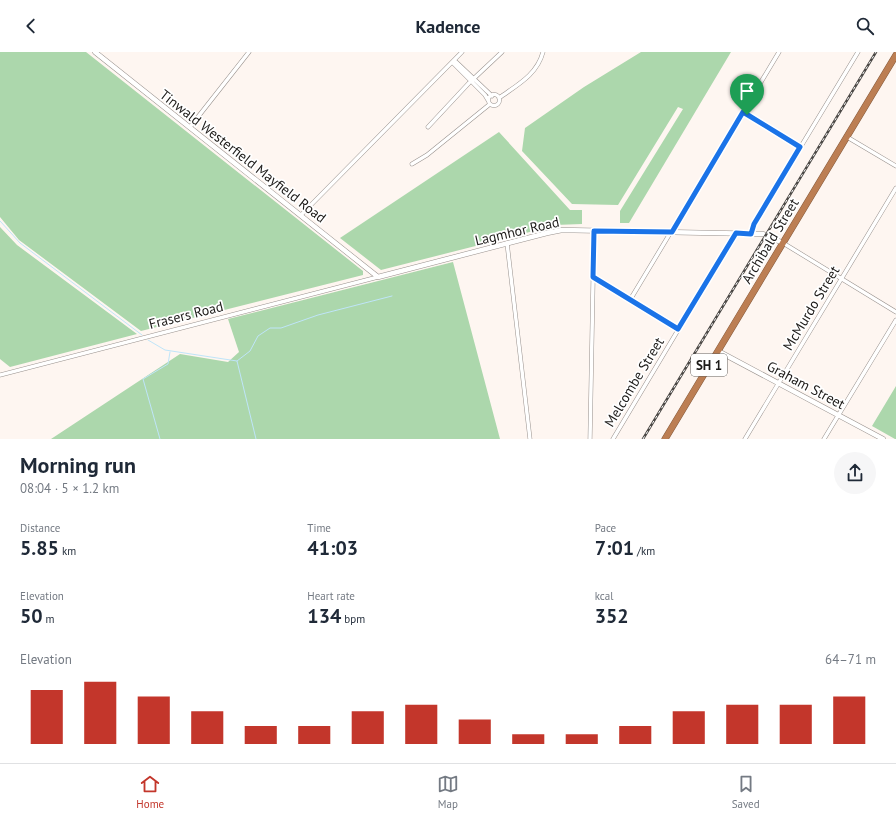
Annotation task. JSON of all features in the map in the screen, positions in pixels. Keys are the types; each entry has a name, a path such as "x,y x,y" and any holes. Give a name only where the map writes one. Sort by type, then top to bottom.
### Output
{"highway":[{"name":"Archibald Street","path":"665,439 896,55"}],"street":[{"name":"Tinwald Westerfield Mayfield Road","path":"95,52 378,277"},
{"path":"190,127 249,52"},
{"path":"301,215 462,52"},
{"path":"428,127 502,52"},
{"path":"473,81 489,102 497,105 499,98 529,76 534,70 543,52"},
{"path":"630,300 779,52"},
{"path":"751,234 754,224 858,52"},
{"path":"453,61 473,81 492,96 496,95 499,98"},
{"path":"412,164 427,155 489,102 492,96"},
{"path":"743,112 800,147"},
{"path":"847,136 896,166"},
{"name":"McMurdo Street","path":"745,439 896,188"},
{"name":"Lagmhor Road","path":"378,277 554,231 736,233 766,235 783,243"},
{"path":"590,439 594,231"},
{"name":"Melcombe Street","path":"613,439 736,233"},
{"path":"507,243 530,439"},
{"path":"783,243 896,312"},
{"name":"Frasers Road","path":"0,375 378,277"},
{"path":"593,277 678,329"},
{"path":"824,439 896,320"},
{"name":"Graham Street","path":"718,351 883,439"}],"green space":[{"path":"0,52 86,52 363,271 363,275 141,331 19,240 0,217"},
{"path":"641,52 731,52 629,223 620,223 620,211 683,109 678,107 618,205 572,204 522,151 525,128 584,87"},
{"path":"499,132 570,210 582,210 582,224 555,225 515,236 512,231 510,231 511,237 381,270 340,238"},
{"path":"0,227 17,245 137,334 10,367 0,359"},
{"path":"453,262 500,439 51,439 180,354 228,362 239,352 228,319"},
{"path":"896,386 896,439 895,439 872,426"}],"waterway":[{"path":"0,221 20,243 142,335"},
{"path":"237,361 250,351 258,336 270,328 281,328 318,315 392,296"},
{"path":"148,340 165,350 237,361 256,439"},
{"path":"160,439 143,379 168,364 170,352"}],"railway":[{"path":"643,439 876,52"}],"route":[{"path":"743,112 747,115 800,147 754,224 751,234 736,233 678,329 593,277 594,231 672,232 688,202 743,112"}]}
